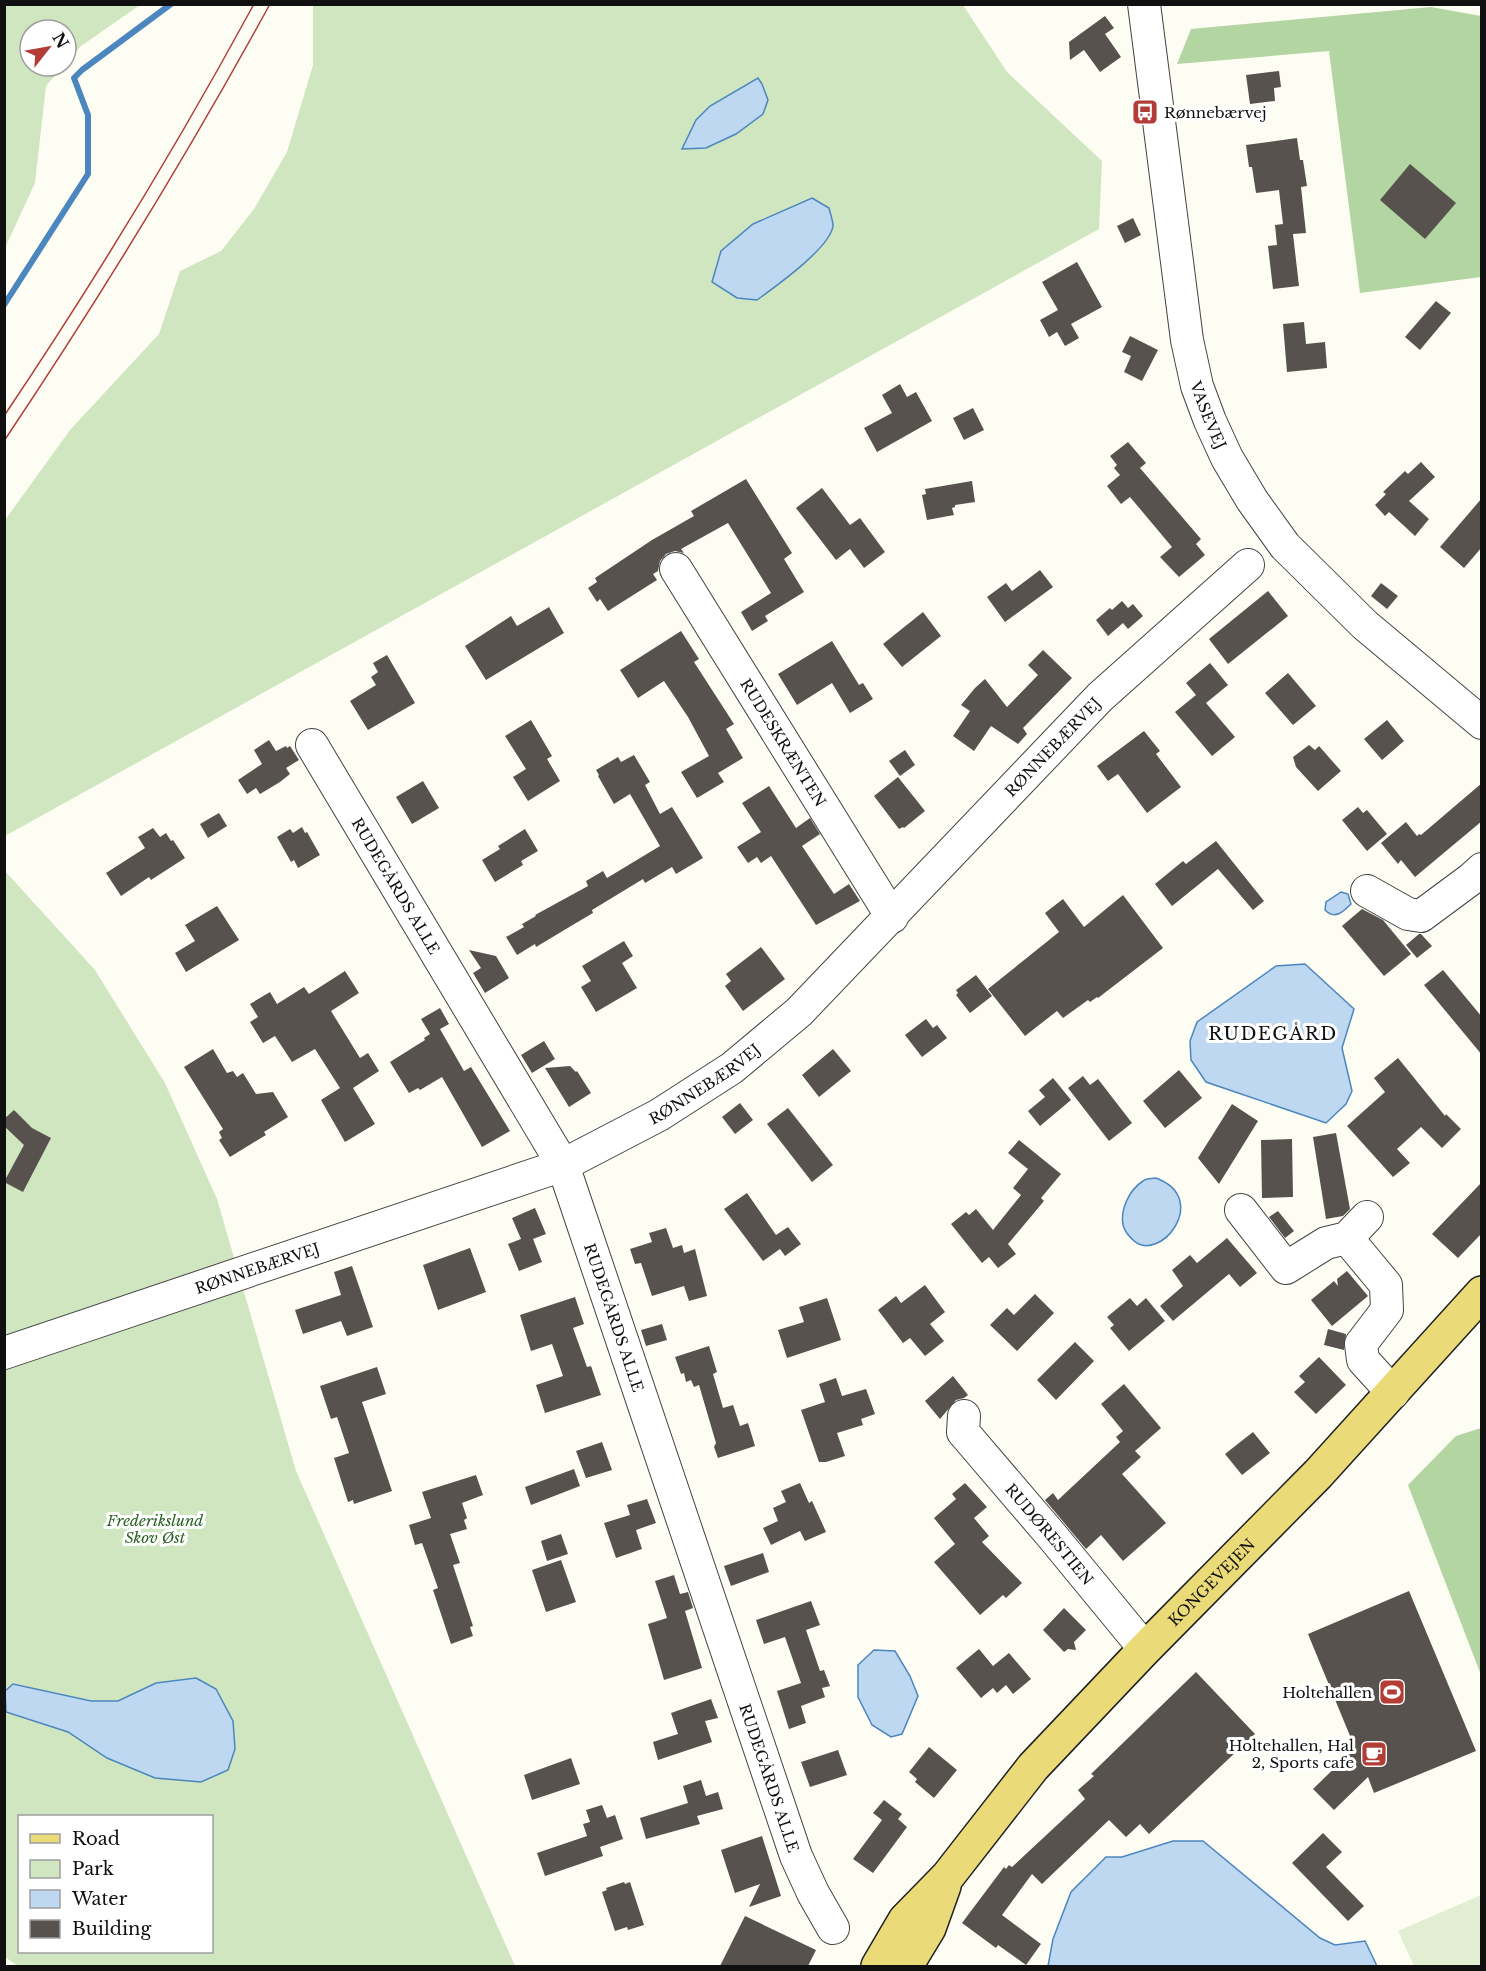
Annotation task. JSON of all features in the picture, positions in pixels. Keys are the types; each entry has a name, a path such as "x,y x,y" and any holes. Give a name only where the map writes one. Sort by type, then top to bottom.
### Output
{"main road":[{"name":"KONGEVEJEN","path":"878,1966 905,1920 948,1876 1033,1767 1145,1649 1318,1474 1482,1293"},
{"name":"KONGEVEJEN","path":"906,1966 929,1928 948,1876"}],"street":[{"name":"VASEVEJ","path":"1144,4 1187,340 1197,386 1227,458 1252,500 1285,546 1365,625 1482,723"},
{"name":"RØNNEBÆRVEJ","path":"4,1353 563,1165 659,1115 732,1068 799,1012 1100,697 1248,566"},
{"name":"RUDESKRÆNTEN","path":"676,569 892,916"},
{"name":"RUDEGÅRDS ALLE","path":"312,745 563,1165 796,1856 833,1928"},
{"path":"1367,891 1408,914 1421,916 1471,879 1482,868"},
{"path":"1240,1210 1286,1268 1357,1227 1386,1285 1387,1310 1361,1344 1363,1360 1393,1393"},
{"name":"RUDØRESTIEN","path":"964,1416 963,1432 1145,1649"}],"green space":[{"path":"5,4 140,5 78,49 78,18 18,18 18,78 53,78 46,86 35,183 5,248"},
{"path":"313,5 963,5 1007,72 1102,161 1099,229 5,836 5,520 70,430 159,334 180,271 221,251 254,209 287,152 313,65","holes":["757,78 762,84 682,149 696,120 710,106","812,198 833,224 829,238 792,273 721,251 753,223"]},
{"path":"1431,7 1481,16 1481,277 1360,293 1329,51 1177,64 1191,29"},
{"name":"Frederikslund Skov Øst","path":"5,871 95,970 165,1083 217,1199 296,1471 515,1966 18,1966 5,1957 4,1709 6,1712 68,1732 107,1758 233,1721 216,1690 196,1678 156,1683 118,1701 91,1701 13,1684 5,1691"},
{"path":"1482,1428 1481,1675 1408,1485 1456,1436"},
{"path":"1481,1895 1481,1966 1414,1966 1398,1931"}],"water":[{"path":"758,78 768,100 763,114 736,134 706,148 682,149 696,120 710,106"},
{"path":"812,198 829,208 833,226 823,245 801,266 757,300 737,298 712,282 721,251 753,224"},
{"path":"1341,892 1348,894 1351,904 1339,914 1329,913 1325,910 1326,902"},
{"path":"1305,964 1354,1009 1342,1048 1352,1091 1346,1104 1326,1123 1206,1082 1191,1060 1190,1041 1197,1022 1276,966"},
{"path":"1156,1178 1172,1188 1180,1200 1180,1213 1175,1226 1166,1237 1155,1244 1144,1245 1133,1240 1126,1232 1122,1219 1123,1213 1127,1201 1138,1185 1144,1180"},
{"path":"874,1650 895,1651 910,1676 918,1696 902,1734 891,1737 872,1725 858,1697 858,1665"},
{"path":"196,1678 216,1689 233,1721 235,1749 228,1770 201,1782 155,1778 107,1758 68,1732 6,1712 5,1691 13,1684 91,1701 118,1701 156,1683"},
{"path":"1173,1841 1203,1841 1320,1938 1335,1945 1365,1941 1377,1966 1048,1966 1053,1939 1071,1892 1106,1857 1122,1857"}],"building":[{"path":"1105,16 1114,28 1105,34 1121,57 1100,72 1084,50 1070,60 1069,42"},
{"path":"1279,71 1281,87 1274,88 1275,101 1250,104 1246,75"},
{"path":"1297,138 1307,186 1301,187 1306,233 1293,234 1299,286 1273,289 1268,246 1277,245 1275,225 1283,224 1279,190 1256,193 1246,145"},
{"path":"1410,164 1456,203 1425,239 1380,200"},
{"path":"1133,218 1141,235 1125,243 1117,226"},
{"path":"1077,262 1102,307 1071,324 1079,338 1065,346 1057,332 1049,337 1040,320 1058,310 1042,282"},
{"path":"1436,301 1451,313 1420,350 1405,337"},
{"path":"1304,322 1306,344 1325,342 1327,368 1287,372 1283,324"},
{"path":"1130,336 1158,350 1142,381 1124,372 1131,356 1122,352"},
{"path":"900,384 907,397 916,392 932,421 877,452 864,428 892,413 882,395"},
{"path":"973,408 984,430 964,440 953,418"},
{"path":"1128,442 1146,463 1140,468 1201,539 1196,544 1205,555 1179,577 1160,557 1172,547 1130,497 1121,504 1107,486 1120,475 1114,468 1117,465 1110,456"},
{"path":"1421,462 1435,477 1409,501 1429,519 1415,536 1389,512 1385,516 1375,505 1386,494 1383,492 1405,471 1408,474"},
{"path":"746,479 792,553 784,559 804,592 765,616 768,621 752,631 741,612 771,593 728,523 681,549 684,553 675,551 666,554 660,561 658,571 653,574 657,580 608,611 600,599 597,602 588,588 597,582 595,578 652,540 694,516 691,511"},
{"path":"972,481 975,502 955,505 952,508 954,515 927,520 922,495 926,494 925,489"},
{"path":"822,488 850,525 860,518 885,552 864,568 850,549 836,560 796,508"},
{"path":"1482,498 1482,547 1464,568 1440,547"},
{"path":"1040,570 1053,587 1005,622 987,597 1006,583 1012,591"},
{"path":"1381,583 1398,596 1387,609 1371,596"},
{"path":"1268,591 1288,616 1228,664 1209,639"},
{"path":"1122,601 1128,608 1133,604 1143,616 1128,629 1123,623 1108,636 1096,620"},
{"path":"549,607 564,633 486,680 465,646 511,616 517,626"},
{"path":"923,612 941,636 902,667 883,644"},
{"path":"681,631 699,659 694,662 734,724 726,729 743,758 718,773 724,782 697,798 681,772 709,756 688,717 664,681 638,698 620,670"},
{"path":"832,641 859,685 863,683 873,699 850,713 832,683 797,705 778,674"},
{"path":"1043,650 1072,678 1023,728 1027,734 1018,744 991,726 974,751 953,736 970,711 961,705 975,688 985,679 1007,707 1038,675 1028,665"},
{"path":"387,655 415,703 368,730 350,701 376,685 371,677 378,672 373,663"},
{"path":"1210,663 1228,685 1206,703 1235,737 1212,756 1175,712 1196,695 1186,683"},
{"path":"1288,673 1316,706 1293,725 1265,693"},
{"path":"531,720 552,756 547,759 560,781 528,801 513,777 526,769 505,736"},
{"path":"1387,720 1404,741 1382,760 1364,739"},
{"path":"1144,731 1160,751 1156,754 1181,787 1147,813 1118,774 1108,781 1097,766"},
{"path":"269,740 276,751 290,746 299,760 286,768 290,774 280,782 260,794 256,788 247,794 238,780 262,764 254,750"},
{"path":"1309,745 1315,750 1319,746 1341,771 1318,791 1296,767 1293,757"},
{"path":"905,750 915,765 900,776 889,761"},
{"path":"634,755 650,782 645,785 660,814 672,807 703,858 676,874 672,867 645,883 643,879 592,910 593,913 536,947 535,944 517,955 506,937 524,927 522,924 588,886 586,881 603,871 607,878 660,846 630,794 614,804 596,770 618,757 621,762"},
{"path":"898,777 925,811 904,828 899,829 874,796"},
{"path":"423,781 439,808 412,824 396,797"},
{"path":"1482,783 1482,821 1415,877 1401,860 1398,864 1381,843 1406,822 1417,836 1421,835"},
{"path":"769,786 796,828 810,818 820,834 802,846 834,894 849,884 860,901 816,925 771,856 761,863 757,857 748,863 737,847 761,832 742,803"},
{"path":"1358,807 1363,813 1367,810 1387,834 1367,851 1342,820"},
{"path":"219,813 227,826 208,838 200,824"},
{"path":"302,827 320,855 298,868 294,860 291,862 277,837 290,829 293,833"},
{"path":"153,828 160,837 166,833 185,858 151,880 149,877 121,896 106,873 145,848 138,837"},
{"path":"525,829 538,851 521,861 523,865 495,882 482,860 500,849 498,846"},
{"path":"1216,841 1264,901 1253,910 1218,869 1172,906 1155,884 1183,861 1186,864"},
{"path":"1123,895 1163,948 1098,998 1090,1002 1088,1000 1063,1018 1057,1011 1025,1036 988,989 1059,932 1045,913 1063,899 1084,927"},
{"path":"217,906 239,940 186,972 175,953 195,941 185,925"},
{"path":"1362,909 1383,920 1411,954 1384,976 1342,926"},
{"path":"1419,934 1432,946 1417,958 1406,945"},
{"path":"624,941 633,956 622,963 637,988 596,1012 581,987 591,981 582,966"},
{"path":"761,947 785,979 743,1011 725,986 731,981 726,974"},
{"path":"469,950 496,956 509,978 485,993 473,973 481,968"},
{"path":"1443,970 1482,1017 1482,1055 1424,985"},
{"path":"345,971 359,993 331,1011 360,1058 368,1053 379,1071 353,1088 375,1124 345,1142 321,1100 340,1088 315,1049 292,1062 275,1036 263,1043 250,1022 258,1017 250,1004 270,992 277,1004 304,987 309,994"},
{"path":"976,975 992,996 970,1013 956,995 958,993 956,990"},
{"path":"440,1008 449,1024 440,1029 464,1071 471,1067 510,1131 482,1147 442,1077 420,1090 418,1088 409,1093 390,1062 425,1040 424,1038 430,1034 421,1019"},
{"path":"926,1019 933,1028 937,1025 947,1038 922,1057 905,1035"},
{"path":"544,1041 555,1059 532,1073 521,1055"},
{"path":"213,1049 227,1073 233,1071 237,1077 243,1073 256,1094 273,1092 288,1117 264,1132 266,1135 230,1157 219,1140 222,1138 219,1132 223,1129 184,1067"},
{"path":"833,1049 851,1071 819,1097 802,1075"},
{"path":"1398,1058 1445,1116 1446,1114 1461,1129 1442,1148 1421,1127 1397,1149 1410,1163 1393,1177 1347,1126 1385,1092 1374,1078"},
{"path":"570,1066 577,1071 591,1093 569,1107 545,1068"},
{"path":"1179,1070 1202,1098 1165,1128 1143,1101"},
{"path":"1083,1076 1090,1085 1098,1079 1132,1123 1109,1141 1068,1088"},
{"path":"1053,1078 1071,1100 1040,1126 1028,1111 1045,1097 1039,1090"},
{"path":"740,1103 753,1120 735,1134 722,1117"},
{"path":"1232,1104 1258,1121 1219,1184 1198,1158"},
{"path":"788,1108 833,1165 812,1182 767,1124"},
{"path":"14,1110 32,1128 51,1138 23,1192 4,1182 24,1145 4,1126 4,1119"},
{"path":"1336,1133 1350,1209 1343,1216 1326,1219 1313,1137"},
{"path":"1292,1139 1293,1197 1262,1198 1261,1140"},
{"path":"1019,1140 1061,1174 1041,1198 1044,1201 1008,1244 1016,1254 998,1268 989,1257 982,1263 951,1224 966,1212 969,1215 976,1209 993,1230 1021,1195 1013,1188 1028,1169 1008,1153"},
{"path":"1482,1182 1482,1233 1458,1258 1432,1234"},
{"path":"747,1193 776,1235 788,1227 801,1244 785,1256 780,1249 763,1261 724,1209"},
{"path":"535,1208 546,1234 533,1239 542,1262 519,1271 508,1244 521,1239 512,1218"},
{"path":"1278,1211 1294,1231 1285,1238 1269,1217"},
{"path":"666,1228 673,1248 682,1245 684,1253 695,1249 707,1296 689,1301 684,1286 652,1296 641,1263 635,1264 630,1249 652,1242 649,1233"},
{"path":"1227,1238 1257,1273 1240,1287 1229,1274 1173,1321 1160,1306 1183,1286 1172,1270 1190,1255 1197,1263"},
{"path":"470,1248 486,1292 438,1310 423,1265"},
{"path":"352,1266 373,1327 347,1336 341,1321 303,1334 295,1310 341,1295 334,1272"},
{"path":"1347,1271 1368,1296 1332,1326 1311,1300 1334,1281 1338,1286 1337,1279"},
{"path":"925,1285 945,1312 930,1324 944,1341 925,1356 910,1338 903,1343 878,1310 896,1296 901,1303"},
{"path":"1035,1294 1054,1313 1017,1351 990,1325 1007,1308 1014,1315"},
{"path":"575,1297 584,1324 573,1328 587,1367 591,1366 601,1395 545,1413 536,1385 563,1376 552,1344 531,1351 520,1315"},
{"path":"827,1298 841,1340 787,1358 778,1330 804,1322 799,1307"},
{"path":"1130,1298 1137,1306 1146,1298 1165,1321 1129,1351 1110,1328 1114,1325 1107,1317"},
{"path":"662,1324 667,1340 646,1346 641,1330"},
{"path":"1328,1329 1346,1334 1344,1350 1324,1345"},
{"path":"1075,1342 1094,1361 1056,1400 1037,1380"},
{"path":"709,1346 717,1372 713,1374 723,1408 733,1405 740,1426 748,1423 755,1446 718,1458 714,1447 716,1443 699,1385 694,1387 691,1380 686,1382 675,1357"},
{"path":"1319,1357 1346,1385 1316,1414 1294,1392 1305,1382 1299,1376"},
{"path":"377,1367 386,1394 362,1402 392,1491 354,1504 353,1500 348,1502 334,1458 349,1453 337,1417 331,1419 320,1386"},
{"path":"953,1376 968,1395 956,1400 940,1419 925,1401"},
{"path":"836,1378 842,1396 866,1389 875,1414 861,1419 863,1425 837,1433 845,1456 819,1462 801,1410 825,1402 819,1384"},
{"path":"1124,1384 1161,1428 1135,1451 1141,1457 1122,1474 1166,1523 1123,1561 1101,1535 1086,1549 1045,1500 1053,1493 1058,1500 1120,1442 1116,1437 1123,1431 1101,1404"},
{"path":"1253,1432 1270,1453 1242,1475 1225,1454"},
{"path":"602,1442 612,1470 586,1478 576,1451"},
{"path":"574,1469 580,1486 531,1505 525,1487"},
{"path":"476,1475 483,1495 462,1503 467,1518 464,1520 467,1529 450,1534 460,1563 453,1565 473,1626 470,1627 473,1636 451,1644 433,1590 438,1588 422,1543 415,1545 409,1525 431,1518 422,1492"},
{"path":"800,1483 809,1503 812,1501 826,1532 805,1541 800,1531 771,1545 763,1528 778,1521 773,1508 786,1502 781,1491"},
{"path":"965,1483 987,1507 974,1518 989,1536 982,1542 1022,1583 1006,1598 1003,1595 980,1615 934,1562 955,1544 934,1518 956,1499 952,1494"},
{"path":"647,1499 656,1523 636,1530 642,1549 616,1558 604,1523 630,1515 627,1505"},
{"path":"561,1534 568,1554 547,1561 541,1541"},
{"path":"763,1553 769,1572 731,1586 724,1566"},
{"path":"561,1560 576,1602 546,1612 532,1570"},
{"path":"674,1575 680,1594 688,1592 693,1608 685,1611 702,1668 664,1680 648,1624 667,1618 655,1581"},
{"name":"Holtehallen","path":"1409,1591 1476,1751 1374,1793 1368,1777 1334,1810 1313,1789 1355,1748 1308,1634"},
{"path":"811,1601 820,1625 806,1630 820,1671 824,1670 830,1686 822,1688 825,1697 801,1706 806,1723 789,1729 777,1691 801,1683 785,1637 764,1644 756,1620"},
{"path":"1064,1608 1086,1630 1074,1642 1076,1650 1068,1649 1064,1652 1043,1630"},
{"path":"979,1649 993,1666 1009,1653 1031,1679 1013,1694 1006,1685 997,1693 993,1688 981,1698 956,1668"},
{"path":"1196,1672 1255,1734 1149,1834 1140,1824 1126,1837 1109,1820 1042,1884 1032,1874 1002,1915 1041,1944 1026,1965 998,1945 996,1948 962,1923 1004,1867 1006,1869 1009,1865 1012,1867 1085,1799 1078,1790 1094,1776 1091,1774"},
{"path":"711,1699 718,1718 705,1721 712,1742 658,1760 653,1742 678,1734 671,1713"},
{"path":"929,1747 957,1770 934,1798 915,1782 917,1779 909,1772"},
{"path":"838,1750 847,1775 810,1787 801,1762"},
{"path":"571,1758 580,1784 532,1800 524,1775"},
{"path":"701,1780 706,1796 718,1792 723,1809 697,1816 700,1824 646,1839 640,1818 688,1803 683,1786"},
{"path":"884,1800 902,1814 898,1819 907,1827 873,1873 853,1859 882,1820 873,1813"},
{"path":"602,1805 607,1818 615,1815 623,1839 600,1847 603,1856 545,1876 537,1853 587,1836 583,1824 590,1822 586,1810"},
{"path":"1323,1833 1342,1852 1326,1867 1364,1906 1348,1921 1292,1863"},
{"path":"762,1836 781,1896 749,1907 760,1884 735,1893 721,1850"},
{"path":"624,1882 625,1884 630,1882 644,1925 615,1931 602,1892 607,1890 606,1888"},
{"path":"745,1916 816,1950 808,1966 720,1966"}],"waterway":[{"path":"4,305 88,174 88,115 74,78 171,4"}],"tram line":[{"path":"4,416 134,213 254,4"},
{"path":"4,441 142,226 270,4"}],"place":[{"name":"Rønnebærvej","path":"1145,112"},
{"name":"Holtehallen","path":"1392,1692"},
{"name":"Holtehallen, Hal 2, Sports cafe","path":"1374,1754"}],"district":[{"name":"RUDEGÅRD","path":"1273,1034"}]}
